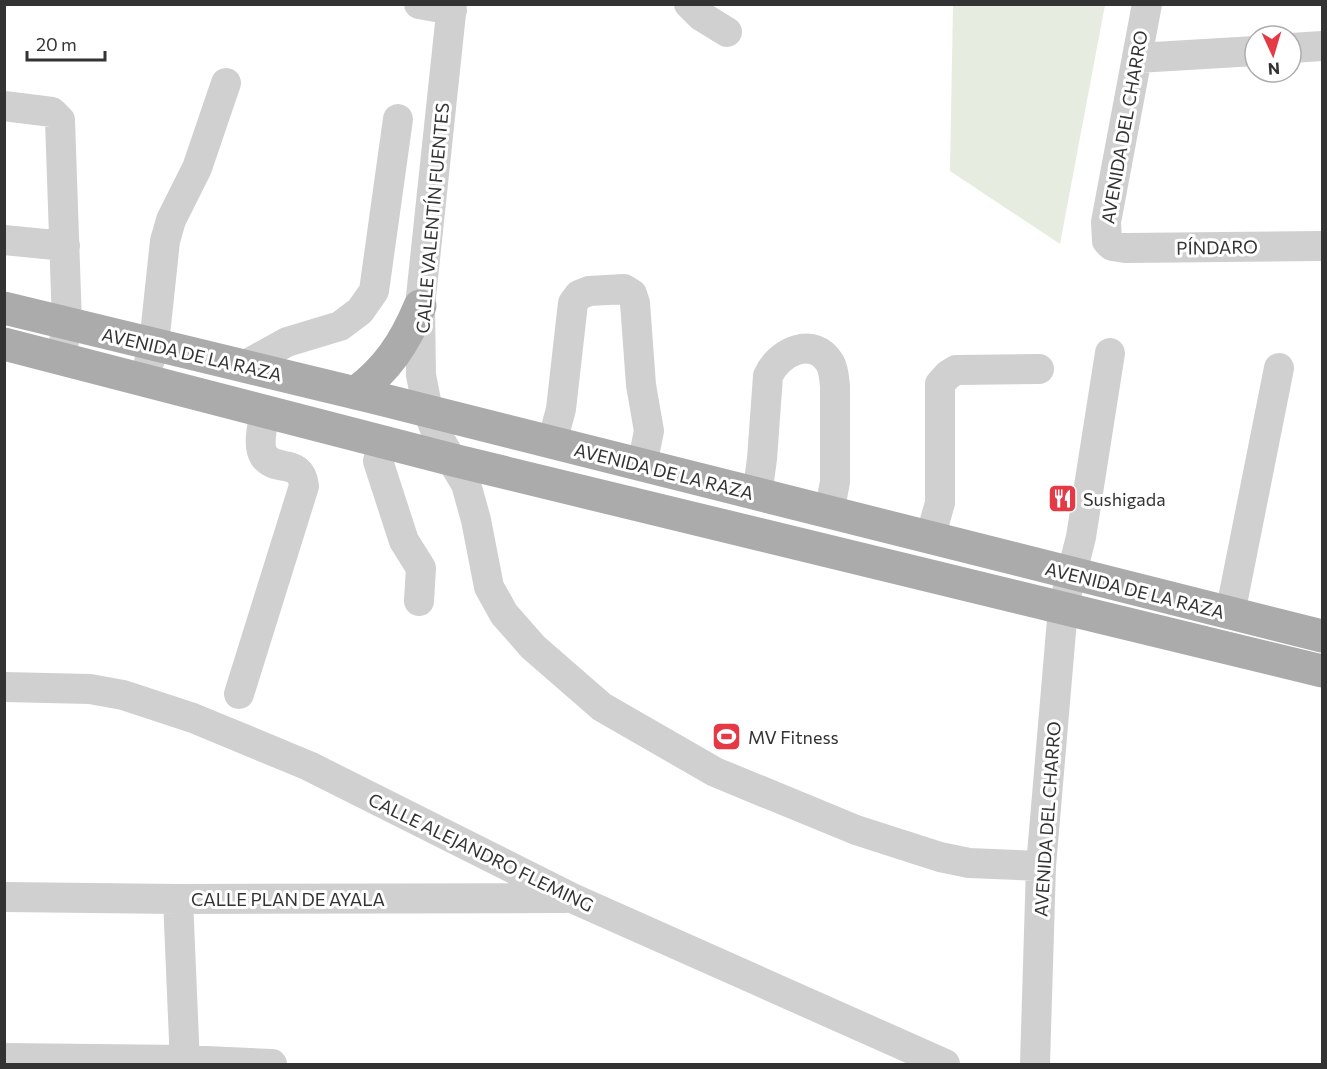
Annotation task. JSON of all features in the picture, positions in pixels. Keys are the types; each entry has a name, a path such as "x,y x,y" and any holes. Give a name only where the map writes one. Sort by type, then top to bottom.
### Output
{"main road":[{"path":"355,393 386,367 401,347 420,306"},
{"name":"AVENIDA DE LA RAZA","path":"4,308 428,411 1323,636"},
{"name":"AVENIDA DE LA RAZA","path":"4,344 453,460 1323,671"}],"street":[{"path":"419,4 452,7"},
{"path":"689,4 701,16 727,32"},
{"name":"AVENIDA DEL CHARRO","path":"1112,246 1106,238 1106,222 1147,4"},
{"name":"CALLE VALENTÍN FUENTES","path":"452,7 420,306 421,375 428,411 437,435 466,484 476,520 489,587 504,614 533,647 602,707 715,772 856,830 940,857 969,863 1041,866"},
{"path":"1303,47 1323,46"},
{"path":"1137,58 1243,52"},
{"path":"144,381 154,344 165,241 171,220 197,168 226,83"},
{"path":"4,106 52,112 60,120 67,324 61,359"},
{"path":"244,366 287,342 340,326 360,311 374,291 398,119"},
{"path":"4,240 65,246"},
{"name":"PÍNDARO","path":"1112,246 1125,248 1323,246"},
{"path":"552,443 561,410 573,303 579,295 589,291 624,289 632,294 635,303 642,385 649,431 642,465"},
{"path":"757,495 768,376 773,364 781,356 798,349 811,350 822,353 829,362 835,386 835,482 829,513"},
{"name":"AVENIDA DEL CHARRO","path":"1035,1065 1041,866 1063,608 1081,537 1110,354"},
{"path":"1230,614 1279,368"},
{"path":"930,538 940,502 940,384 956,370 1039,369"},
{"path":"239,694 304,486 303,477 296,469 272,462 264,456 262,447 264,412"},
{"path":"383,442 378,461 404,541 421,568 419,601"},
{"name":"CALLE ALEJANDRO FLEMING","path":"4,687 90,689 123,695 193,718 309,766 572,898 944,1064"},
{"name":"CALLE PLAN DE AYALA","path":"4,897 572,898"},
{"path":"178,899 185,1062"},
{"path":"4,1058 272,1065"},
{"path":"910,1065 944,1064"}],"shaded area":[{"path":"953,5 1105,5 1060,244 950,171"}],"place":[{"name":"Sushigada","path":"1062,499"},
{"name":"MV Fitness","path":"727,737"}]}
